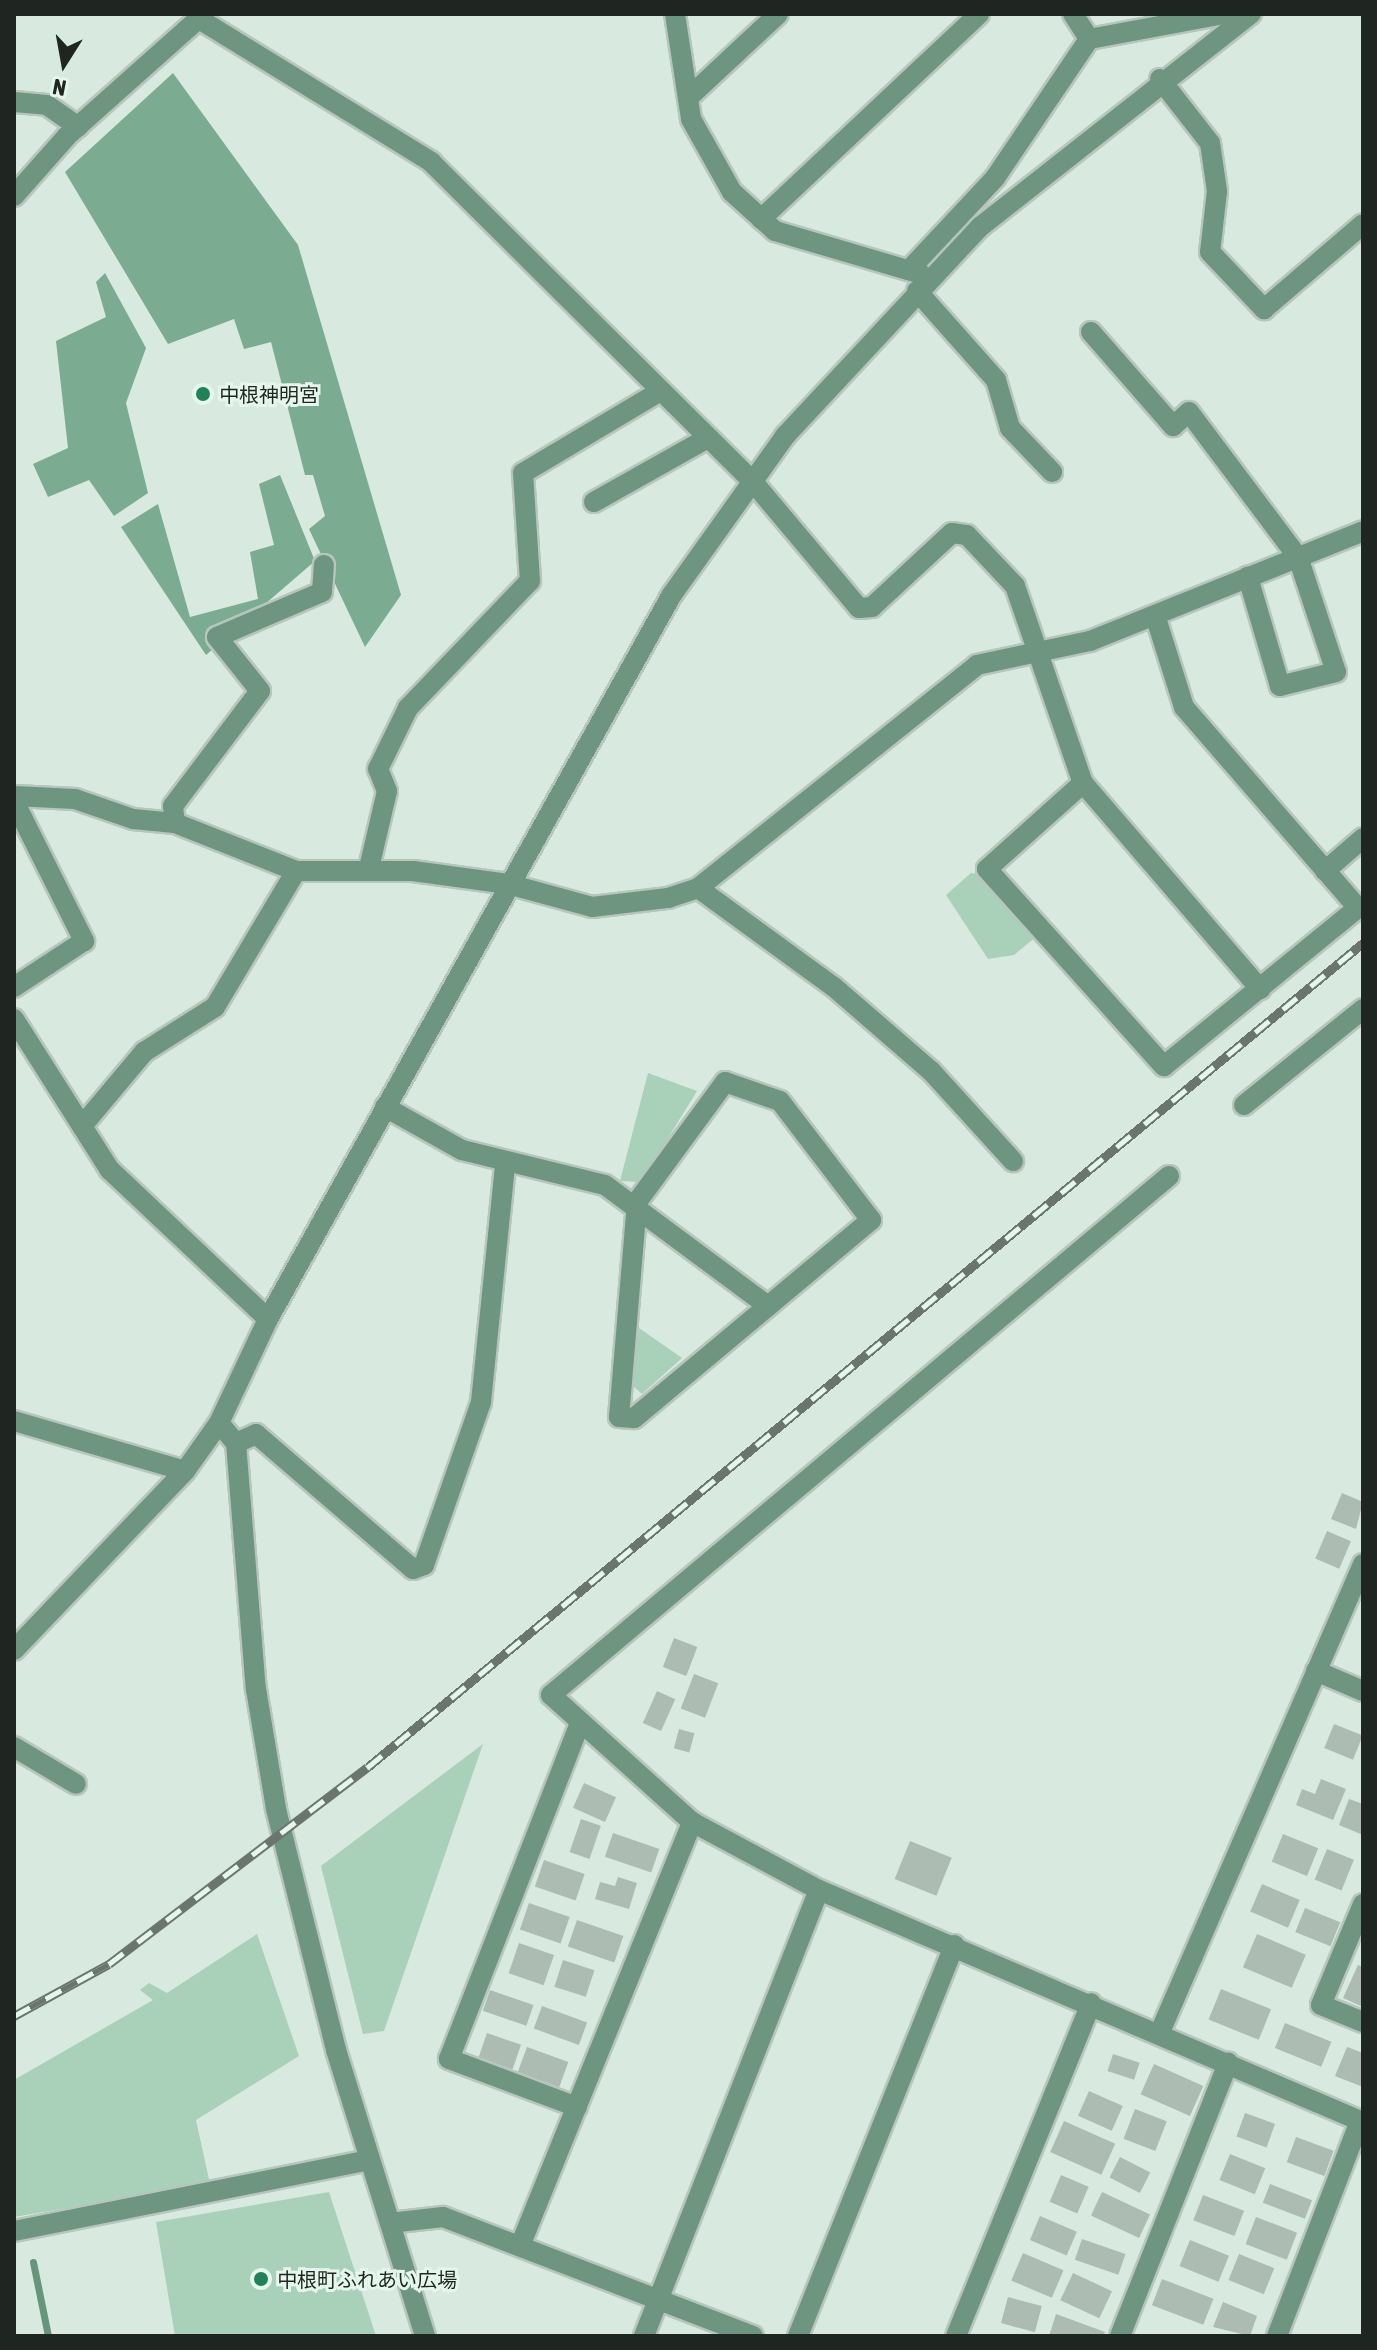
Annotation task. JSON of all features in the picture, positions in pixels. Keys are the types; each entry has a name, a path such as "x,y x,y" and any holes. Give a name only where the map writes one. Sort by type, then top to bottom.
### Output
{"street":[{"path":"675,14 691,119 732,192 775,231 918,279 996,380 1010,428 1052,472"},
{"path":"688,98 778,14"},
{"path":"761,219 979,14"},
{"path":"1073,14 1089,39"},
{"path":"14,1650 185,1471 219,1423 268,1319 671,596 795,425 918,279 995,178 1089,39 1224,14"},
{"path":"918,279 1040,173 1160,79 1251,14"},
{"path":"14,196 78,127 202,16 431,162 706,439 754,483 859,608 872,607 952,533 967,535 1015,586 1043,651 1083,783 1260,989"},
{"path":"1160,79 1210,143 1217,191 1210,252 1264,309 1363,224"},
{"path":"14,102 47,105 78,127"},
{"path":"1091,332 1173,426 1189,412 1298,557 1336,672 1280,686 1248,577"},
{"path":"369,868 387,791 378,769 408,708 530,581 523,473 659,392"},
{"path":"594,502 706,439"},
{"path":"14,987 84,941 14,798 75,799 133,819 175,823 296,871 369,868 508,884 592,907 698,888 977,665 1043,651 1155,615 1363,531"},
{"path":"175,823 173,806 260,691 217,637 322,592 324,565"},
{"path":"1083,783 987,869 1164,1066 1358,908 1184,707 1155,615"},
{"path":"1325,871 1363,838"},
{"path":"82,1126 144,1052 215,1007 296,871"},
{"path":"698,888 855,1006 931,1071 1013,1161"},
{"path":"1244,1105 1363,1009"},
{"path":"14,1019 82,1126 141,1205 268,1319"},
{"path":"725,1082 780,1101 871,1220 634,1418 619,1417 637,1202 725,1082"},
{"path":"385,1107 428,1138 505,1164 605,1185 637,1202 768,1306"},
{"path":"236,1443 256,1434 413,1569 424,1565 481,1402 505,1164"},
{"path":"1169,1176 551,1695 692,1822 819,1890 1160,2032 1362,2122 1277,2336"},
{"path":"14,1421 185,1471"},
{"path":"219,1423 236,1443 265,1753 369,2160 425,2336"},
{"path":"1160,2032 1363,1564"},
{"path":"1316,1671 1363,1691"},
{"path":"577,2107 449,2059 580,1723"},
{"path":"14,1747 76,1784"},
{"path":"520,2246 692,1822"},
{"path":"644,2336 819,1890"},
{"path":"1363,1904 1321,2005 1363,2022"},
{"path":"798,2336 954,1945"},
{"path":"956,2336 1091,2003"},
{"path":"1120,2336 1228,2063"},
{"path":"14,2231 369,2160"},
{"path":"390,2223 443,2217 753,2336"}],"green space":[{"path":"173,73 298,245 401,595 365,647 309,529 325,516 313,475 305,475 271,342 244,349 234,319 168,344 65,172"},
{"path":"105,273 146,348 126,403 148,493 114,516 89,480 48,497 33,464 68,448 56,341 106,317 96,282"},
{"path":"280,475 315,561 206,655 121,527 158,504 190,617 258,599 250,552 274,545 259,484"},
{"path":"971,873 986,875 1037,936 1014,955 988,959 946,895"},
{"path":"648,1073 697,1091 641,1182 620,1181"},
{"path":"639,1328 682,1358 642,1394 632,1385"},
{"path":"483,1744 384,2031 363,2034 321,1866"},
{"path":"257,1934 299,2056 196,2120 210,2184 14,2217 14,2080 153,2000 140,1990 149,1983 167,1993"},
{"name":"中根町ふれあい広場","path":"329,2192 376,2336 175,2336 156,2222"}],"building":[{"path":"1342,1493 1363,1502 1356,1529 1331,1519"},
{"path":"1327,1531 1351,1541 1339,1569 1315,1559"},
{"path":"674,1638 697,1647 686,1676 663,1667"},
{"path":"694,1674 718,1683 705,1718 681,1709"},
{"path":"657,1691 675,1699 661,1731 643,1723"},
{"path":"1334,1724 1363,1736 1353,1760 1324,1748"},
{"path":"679,1729 694,1733 689,1752 674,1748"},
{"path":"1321,1779 1346,1789 1333,1820 1296,1805 1302,1789 1315,1794"},
{"path":"584,1783 616,1797 605,1822 573,1808"},
{"path":"1349,1799 1363,1804 1363,1835 1339,1825"},
{"path":"581,1819 601,1826 589,1859 570,1852"},
{"path":"613,1833 659,1849 651,1873 605,1857"},
{"path":"1283,1834 1318,1848 1307,1876 1272,1862"},
{"path":"910,1841 952,1858 936,1896 895,1879"},
{"path":"1327,1849 1354,1860 1342,1890 1315,1880"},
{"path":"544,1860 585,1874 576,1900 535,1886"},
{"path":"618,1877 637,1883 629,1909 595,1899 600,1882 615,1886"},
{"path":"1262,1884 1300,1900 1288,1928 1250,1912"},
{"path":"529,1903 570,1917 561,1943 520,1929"},
{"path":"1305,1908 1340,1922 1330,1946 1295,1932"},
{"path":"577,1920 623,1936 614,1962 568,1946"},
{"path":"1257,1934 1306,1955 1292,1988 1243,1967"},
{"path":"519,1943 554,1955 544,1985 509,1973"},
{"path":"563,1960 594,1970 586,1997 554,1987"},
{"path":"1358,1965 1363,1967 1363,2007 1343,1998"},
{"path":"1221,1989 1271,2009 1259,2040 1209,2020"},
{"path":"490,1990 533,2005 526,2026 483,2011"},
{"path":"542,2006 587,2022 579,2045 534,2029"},
{"path":"1285,2023 1331,2042 1321,2067 1275,2048"},
{"path":"487,2033 521,2045 513,2069 479,2058"},
{"path":"527,2047 568,2062 559,2087 518,2072"},
{"path":"1347,2047 1363,2053 1363,2087 1335,2076"},
{"path":"1113,2054 1140,2063 1134,2080 1107,2071"},
{"path":"1154,2064 1203,2086 1190,2116 1141,2094"},
{"path":"1089,2091 1123,2106 1112,2131 1078,2116"},
{"path":"1135,2109 1167,2121 1155,2151 1124,2139"},
{"path":"1245,2113 1275,2124 1267,2147 1236,2136"},
{"path":"1064,2121 1115,2144 1101,2175 1050,2152"},
{"path":"1296,2137 1334,2151 1324,2176 1287,2162"},
{"path":"1230,2154 1265,2168 1255,2194 1220,2180"},
{"path":"1120,2157 1150,2172 1140,2193 1110,2177"},
{"path":"1061,2175 1089,2187 1077,2213 1050,2202"},
{"path":"1270,2184 1312,2200 1305,2219 1263,2203"},
{"path":"1102,2192 1150,2214 1139,2238 1091,2216"},
{"path":"1203,2195 1244,2211 1234,2236 1193,2220"},
{"path":"1040,2216 1077,2232 1067,2256 1030,2240"},
{"path":"1256,2217 1297,2233 1287,2260 1246,2244"},
{"path":"1082,2239 1125,2254 1118,2275 1075,2260"},
{"path":"1190,2240 1229,2256 1218,2282 1180,2266"},
{"path":"1023,2253 1064,2270 1052,2298 1011,2281"},
{"path":"1239,2254 1274,2268 1264,2294 1229,2280"},
{"path":"1073,2273 1112,2291 1099,2318 1060,2300"},
{"path":"1162,2279 1213,2299 1203,2325 1152,2305"},
{"path":"1008,2297 1042,2306 1035,2332 1001,2323"},
{"path":"1223,2302 1257,2316 1250,2336 1213,2327"},
{"path":"1056,2314 1105,2332 1103,2336 1049,2336"}],"waterway":[{"path":"33,2262 48,2336"}],"railway":[{"path":"14,2016 109,1964 368,1767 1363,943"}],"place":[{"name":"中根神明宮","path":"203,394"},
{"name":"中根町ふれあい広場","path":"261,2279"}]}
